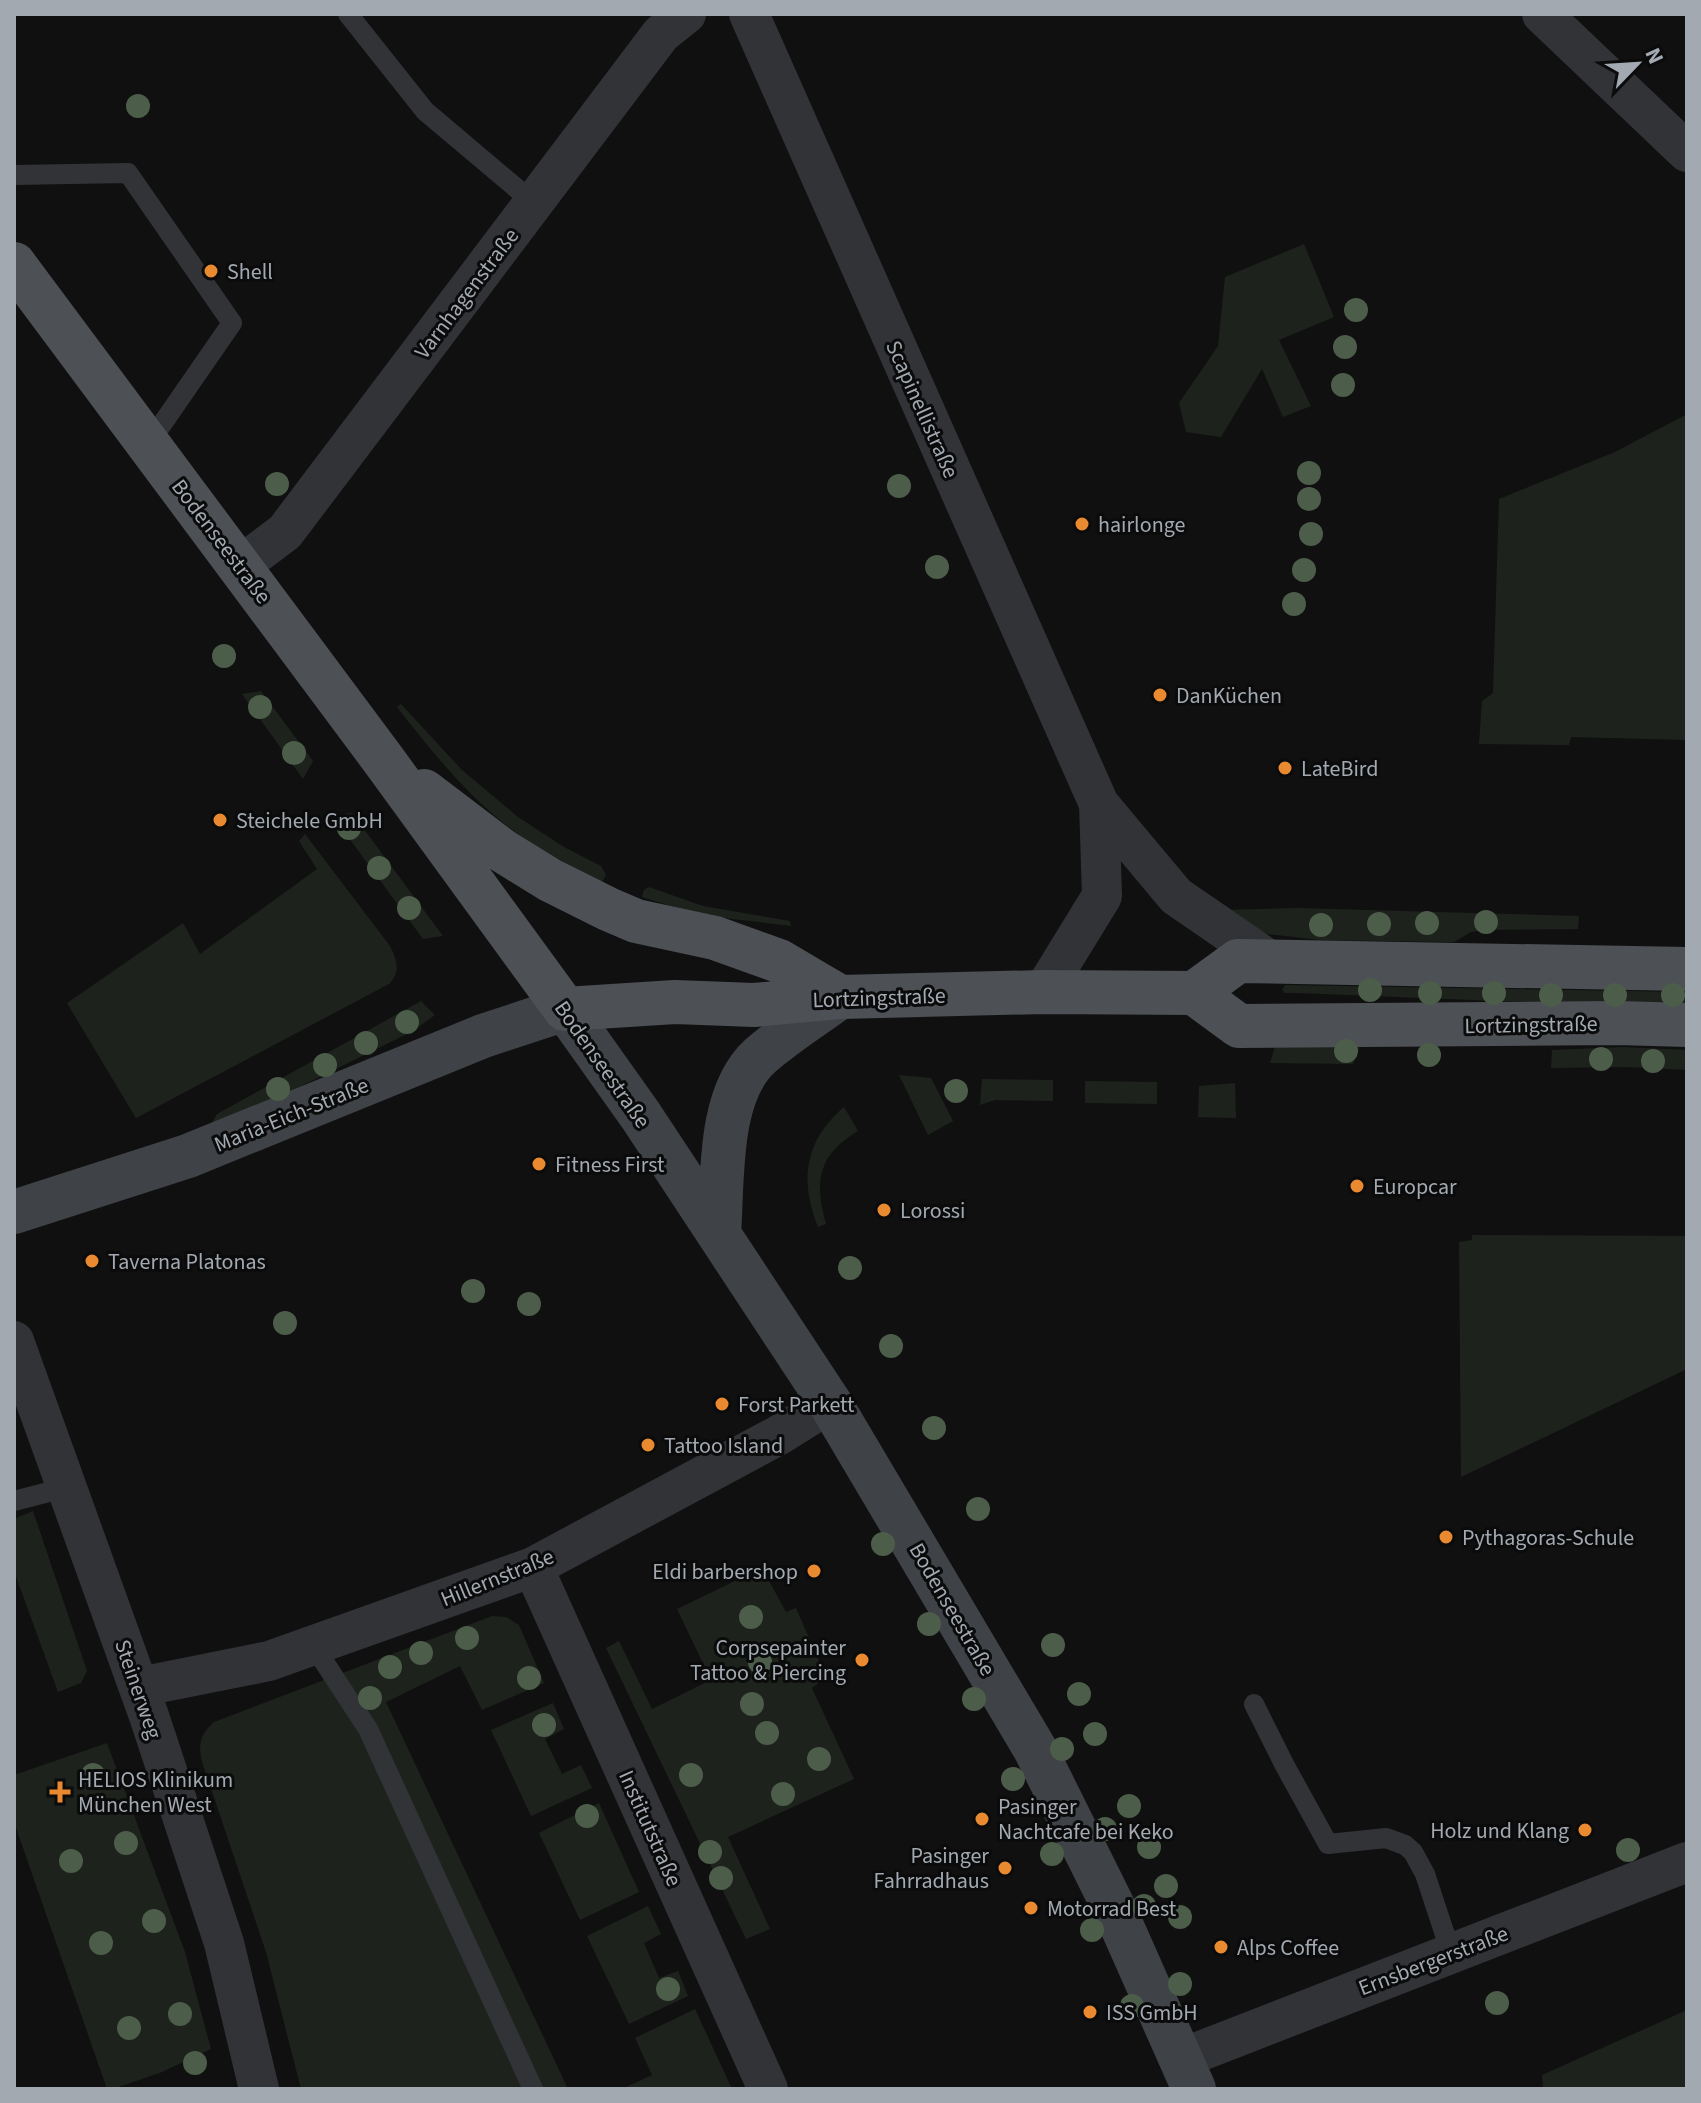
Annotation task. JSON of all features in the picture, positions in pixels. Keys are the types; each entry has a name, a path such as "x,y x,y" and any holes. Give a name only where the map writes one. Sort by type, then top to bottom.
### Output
{"main road":[{"name":"Bodenseestraße","path":"14,264 565,1009 641,1116 830,1403 1035,1749 1112,1904 1187,2074"},
{"path":"385,762 503,851 550,880 636,921 715,938 779,961 840,997 758,1058 736,1089 727,1123 719,1234"},
{"path":"1194,993 1238,961 1687,969"},
{"name":"Lortzingstraße","path":"565,1009 675,1002 754,1005 840,997 1043,992 1194,993 1239,1026 1687,1025"},
{"name":"Maria-Eich-Straße","path":"14,1212 188,1156 469,1041 565,1009"}],"street":[{"name":"Varnhagenstraße","path":"240,566 285,532 661,34 686,14"},
{"name":"Scapinellistraße","path":"749,14 1099,804 1176,896 1269,960"},
{"path":"1542,14 1687,152"},
{"name":"Scapinellistraße","path":"1043,992 1102,896 1099,804"},
{"name":"Steinerweg","path":"14,1341 139,1687 224,1943 259,2089"},
{"name":"Hillernstraße","path":"139,1687 269,1661 533,1567 779,1435 830,1403"},
{"name":"Institutstraße","path":"533,1567 768,2089"},
{"name":"Ernsbergerstraße","path":"1187,2074 1451,1953 1687,1862"}],"lane":[{"path":"348,14 425,111 534,203"},
{"path":"14,175 128,173 232,323 149,443"},
{"path":"14,1501 68,1487"},
{"path":"313,1645 368,1729 533,2089"},
{"path":"1254,1704 1328,1844 1386,1838 1405,1845 1413,1852 1425,1874 1451,1953"}],"shaded area":[{"path":"1304,244 1334,317 1279,340 1311,406 1283,417 1262,369 1221,437 1186,432 1179,403 1218,346 1225,277"},
{"path":"1687,414 1687,740 1571,737 1569,745 1479,744 1482,701 1493,693 1499,499 1615,452"},
{"path":"261,691 313,761 303,779 242,694"},
{"path":"401,704 462,770 518,817 564,847 601,866 606,875 602,882 540,849 491,812 435,754 397,707"},
{"path":"352,813 443,936 423,939 332,815"},
{"path":"305,834 390,946 397,966 393,979 389,984 136,1118 67,1003 183,923 200,954 317,869 299,841"},
{"path":"649,887 703,906 790,921 791,926 700,915 642,897"},
{"path":"1298,908 1579,916 1578,929 1483,930 1471,932 1454,942 1319,940 1268,934 1241,924 1218,910"},
{"path":"1285,985 1687,992 1687,1005 1285,993 1282,990"},
{"path":"421,1001 435,1015 413,1031 206,1133 217,1114"},
{"path":"1352,1035 1359,1049 1353,1064 1270,1063 1277,1040"},
{"path":"1623,1047 1687,1050 1687,1070 1551,1068 1552,1050"},
{"path":"899,1075 931,1078 953,1121 928,1135"},
{"path":"982,1079 1053,1080 1053,1101 995,1100 980,1105"},
{"path":"1085,1081 1157,1082 1157,1104 1085,1103"},
{"path":"1235,1083 1236,1118 1198,1117 1199,1086"},
{"path":"844,1107 858,1131 834,1150 822,1170 820,1195 826,1224 818,1227 809,1193 809,1162 821,1133"},
{"path":"1472,1235 1687,1236 1687,1369 1461,1477 1459,1242 1472,1240"},
{"path":"33,1511 87,1671 81,1683 58,1692 14,1571 14,1519"},
{"path":"762,1568 786,1612 796,1608 826,1677 812,1688 854,1779 728,1837 770,1929 746,1939 606,1648 619,1641 652,1709 711,1680 677,1609"},
{"path":"492,1616 506,1617 519,1625 544,1683 482,1710 460,1666 386,1702 568,2089 301,2089 266,1952 202,1762 200,1744 203,1735 214,1722"},
{"path":"553,1703 564,1729 545,1739 562,1774 581,1765 592,1788 531,1816 491,1730"},
{"path":"107,1743 185,1952 211,2049 162,2072 113,2089 107,2089 14,1822 14,1775"},
{"path":"599,1803 639,1892 580,1920 539,1833"},
{"path":"648,1906 661,1934 644,1943 659,1978 678,1971 688,1996 629,2024 587,1936"},
{"path":"695,2009 732,2089 622,2089 652,2075 635,2038"},
{"path":"1687,2010 1687,2089 1543,2089 1542,2075"}],"place":[{"name":"Shell","path":"211,271"},
{"name":"hairlonge","path":"1082,524"},
{"name":"DanKüchen","path":"1160,695"},
{"name":"LateBird","path":"1285,768"},
{"name":"Steichele GmbH","path":"220,820"},
{"name":"Fitness First","path":"539,1164"},
{"name":"Europcar","path":"1357,1186"},
{"name":"Lorossi","path":"884,1210"},
{"name":"Taverna Platonas","path":"92,1261"},
{"name":"Forst Parkett","path":"722,1404"},
{"name":"Tattoo Island","path":"648,1445"},
{"name":"Pythagoras-Schule","path":"1446,1537"},
{"name":"Eldi barbershop","path":"814,1571"},
{"name":"Corpsepainter Tattoo & Piercing","path":"862,1660"},
{"name":"HELIOS Klinikum München West","path":"60,1792"},
{"name":"Pasinger Nachtcafe bei Keko","path":"982,1819"},
{"name":"Holz und Klang","path":"1585,1830"},
{"name":"Pasinger Fahrradhaus","path":"1005,1868"},
{"name":"Motorrad Best","path":"1031,1908"},
{"name":"Alps Coffee","path":"1221,1947"},
{"name":"ISS GmbH","path":"1090,2012"}]}
